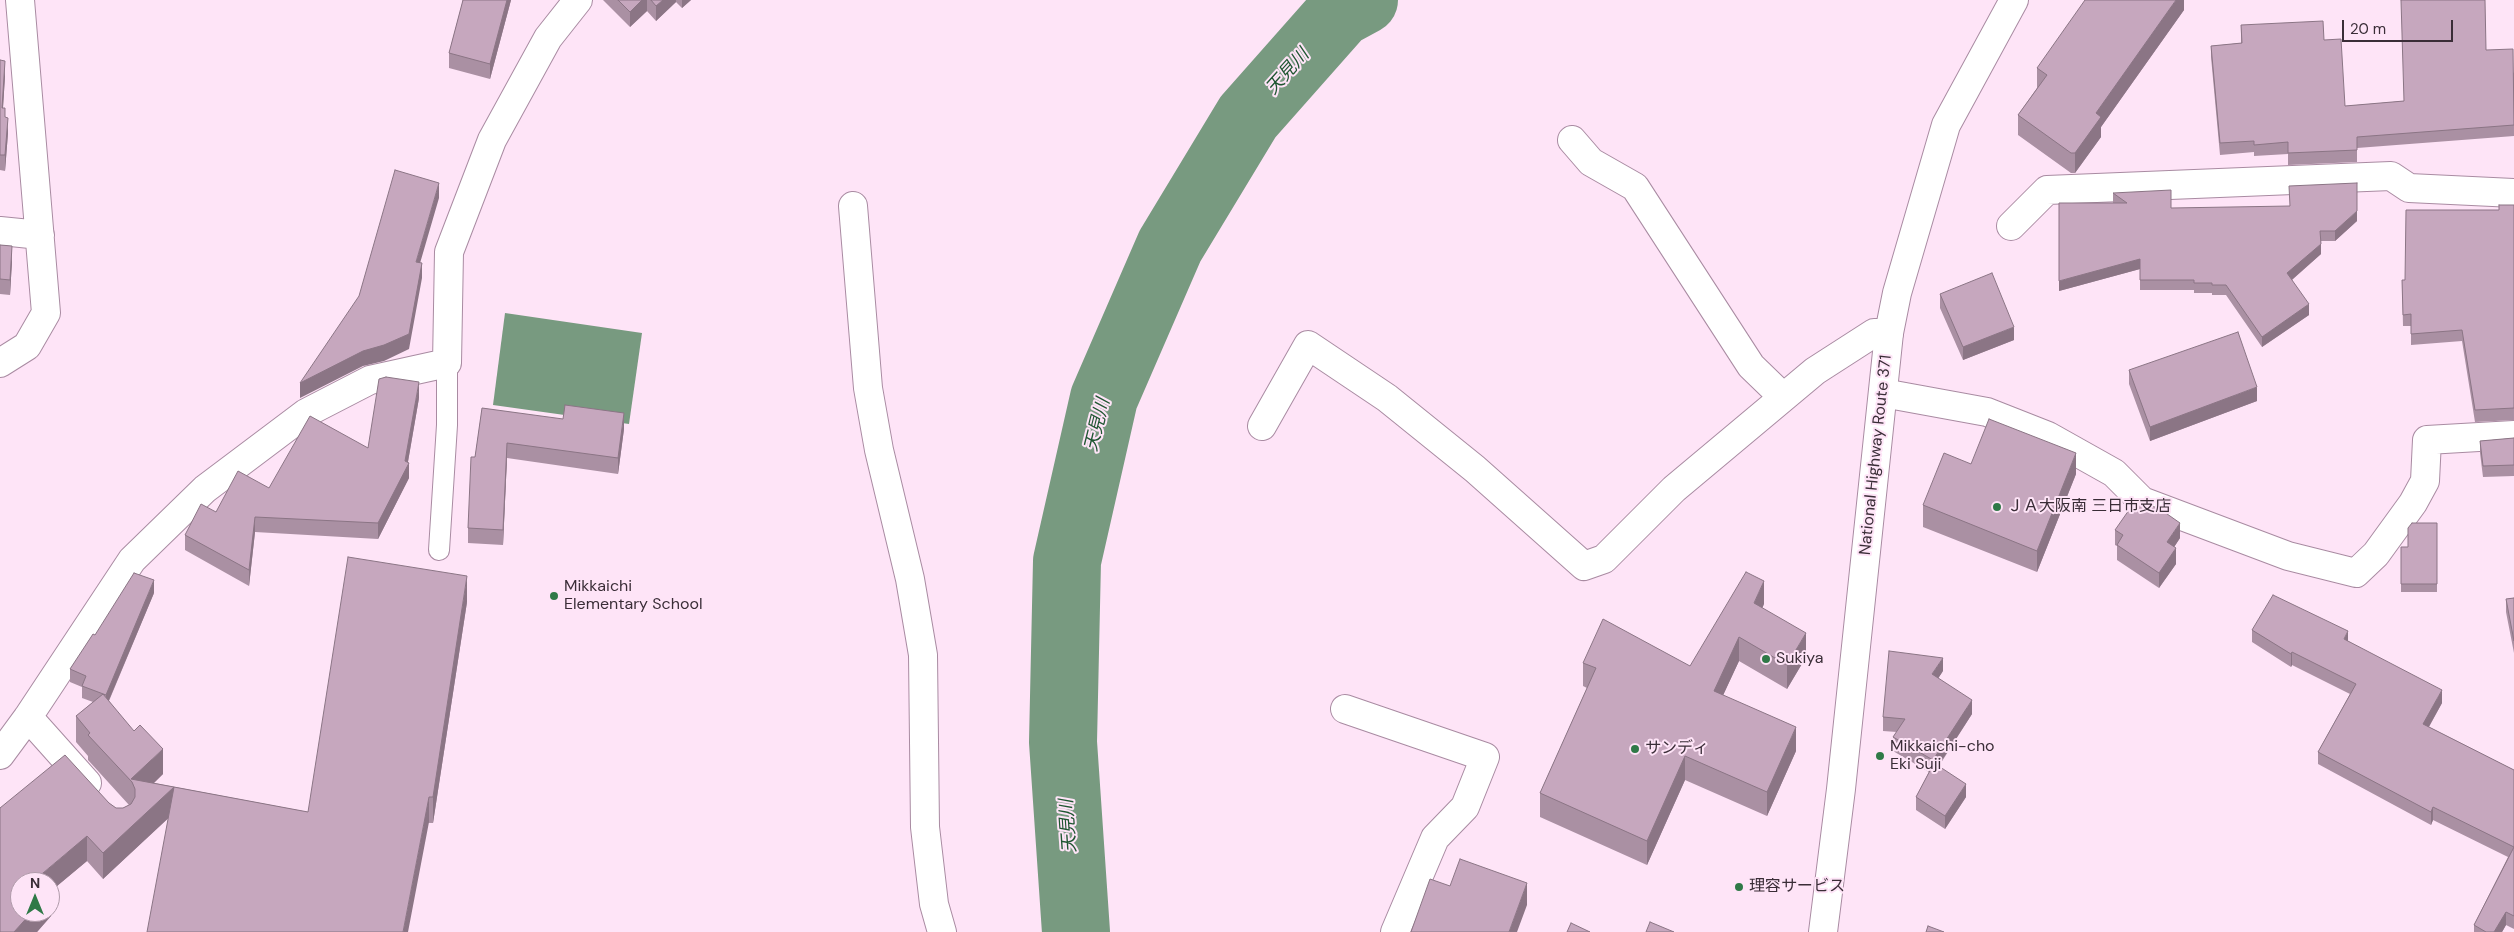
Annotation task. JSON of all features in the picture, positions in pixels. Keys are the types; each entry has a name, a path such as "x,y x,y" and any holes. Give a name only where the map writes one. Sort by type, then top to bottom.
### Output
{"main road":[{"path":"0,755 28,717 132,560 205,489 306,413 370,380 447,364 449,252 492,140 548,38 578,0"},
{"name":"National Highway Route 371","path":"1823,932 1841,789 1889,333 1898,293 1946,126 2014,0"},
{"path":"0,363 27,346 46,313 40,235 14,11"},
{"path":"1572,140 1592,162 1635,188 1751,366 1782,396"},
{"path":"2012,226 2047,190 2392,176 2409,188 2514,193"},
{"path":"853,206 868,388 879,450 910,579 923,655 925,827 934,904 942,932"},
{"path":"0,231 40,235"},
{"path":"1262,426 1308,345 1394,404 1475,469 1584,566 1604,559 1674,489 1782,396 1815,371 1874,332 1889,333"},
{"path":"1883,393 1987,412 2048,436 2114,473 2142,501 2288,556 2356,573 2376,554 2413,503 2425,481 2427,440 2514,435"},
{"path":"1346,709 1485,757 1465,807 1435,838 1395,932"},
{"path":"28,717 107,804"}],"lane":[{"path":"439,550 447,425 447,364"}],"shaded area":[{"path":"505,313 642,333 629,424 493,405"}],"building":[{"path":"463,0 507,0 490,64 449,53"},
{"path":"618,0 642,0 630,12"},
{"path":"651,0 663,0 656,6"},
{"path":"2085,0 2176,0 2096,113 2101,117 2075,153 2071,153 2018,115 2047,75 2037,68"},
{"path":"2401,0 2485,0 2486,50 2513,49 2514,125 2357,137 2357,150 2288,153 2288,142 2254,145 2254,141 2220,143 2211,46 2242,43 2241,25 2323,21 2324,40 2341,39 2345,106 2404,101"},
{"path":"0,60 5,61 2,108 5,108 5,117 8,118 5,155 0,155"},
{"path":"395,170 439,183 416,262 422,263 409,334 384,345 363,351 300,383 359,296"},
{"path":"2357,183 2357,211 2335,231 2320,231 2321,244 2287,273 2309,304 2262,337 2226,285 2194,283 2194,280 2140,280 2140,259 2059,281 2059,203 2127,203 2113,193 2171,190 2171,208 2290,206 2289,186"},
{"path":"2499,205 2514,205 2514,408 2475,410 2462,330 2411,334 2411,314 2403,315 2402,280 2405,280 2406,210 2499,210"},
{"path":"0,245 12,246 10,280 0,279"},
{"path":"1992,273 2014,327 1963,347 1940,294"},
{"path":"2238,332 2257,387 2150,427 2129,370"},
{"path":"386,377 419,382 405,461 409,463 378,523 255,517 249,570 185,535 201,504 216,512 238,471 269,488 310,416 368,448 379,379"},
{"path":"565,405 624,413 618,458 507,443 503,530 468,528 471,457 475,457 482,408 563,419"},
{"name":"ＪＡ大阪南 三日市支店","path":"1989,419 2076,453 2037,551 1923,505 1944,453 1971,464"},
{"path":"2514,438 2514,465 2483,466 2480,441"},
{"path":"2136,500 2160,509 2180,523 2167,542 2176,548 2159,573 2117,545 2123,535 2115,530"},
{"path":"2412,523 2437,523 2437,584 2401,584 2401,547 2408,547 2408,528"},
{"path":"348,557 467,576 433,797 429,797 403,932 147,932 174,787 308,812"},
{"path":"1746,572 1764,581 1754,603 1806,633 1787,665 1739,637 1714,691 1796,727 1767,792 1685,756 1647,841 1540,793 1596,668 1583,663 1603,619 1690,666"},
{"path":"134,573 154,580 106,695 82,686 86,676 70,669 93,634 95,635"},
{"path":"2273,595 2348,631 2344,639 2442,690 2423,724 2514,770 2514,847 2433,807 2431,812 2318,752 2356,684 2292,652 2291,654 2252,630"},
{"path":"2514,598 2514,641 2506,599"},
{"path":"1889,651 1943,658 1932,674 1972,700 1933,760 1893,737 1905,719 1883,717"},
{"path":"103,694 134,731 140,725 163,749 131,779 174,787 103,853 87,836 44,872 10,872 10,922 23,922 14,932 0,932 0,808 65,755 109,803 116,808 123,808 131,804 135,797 135,789 132,782 88,735 90,733 76,716"},
{"path":"1934,763 1966,784 1945,816 1916,797"},
{"path":"2514,847 2514,916 2506,912 2494,932 2486,932 2474,925"},
{"path":"1460,859 1527,883 1509,932 1411,932 1430,879 1450,886"},
{"path":"1650,922 1674,932 1646,932"},
{"path":"1571,923 1590,932 1567,932"},
{"path":"1928,926 1944,932 1926,932"}],"waterway":[{"name":"天見川","path":"1076,932 1063,742 1067,561 1104,398 1170,246 1248,117 1340,13 1364,0"}],"place":[{"name":"ＪＡ大阪南 三日市支店","path":"1997,507"},
{"name":"Mikkaichi Elementary School","path":"554,596"},
{"name":"Sukiya","path":"1766,659"},
{"name":"サンディ","path":"1635,749"},
{"name":"Mikkaichi-cho Eki Suji","path":"1880,756"},
{"name":"理容サービス","path":"1739,887"}]}
